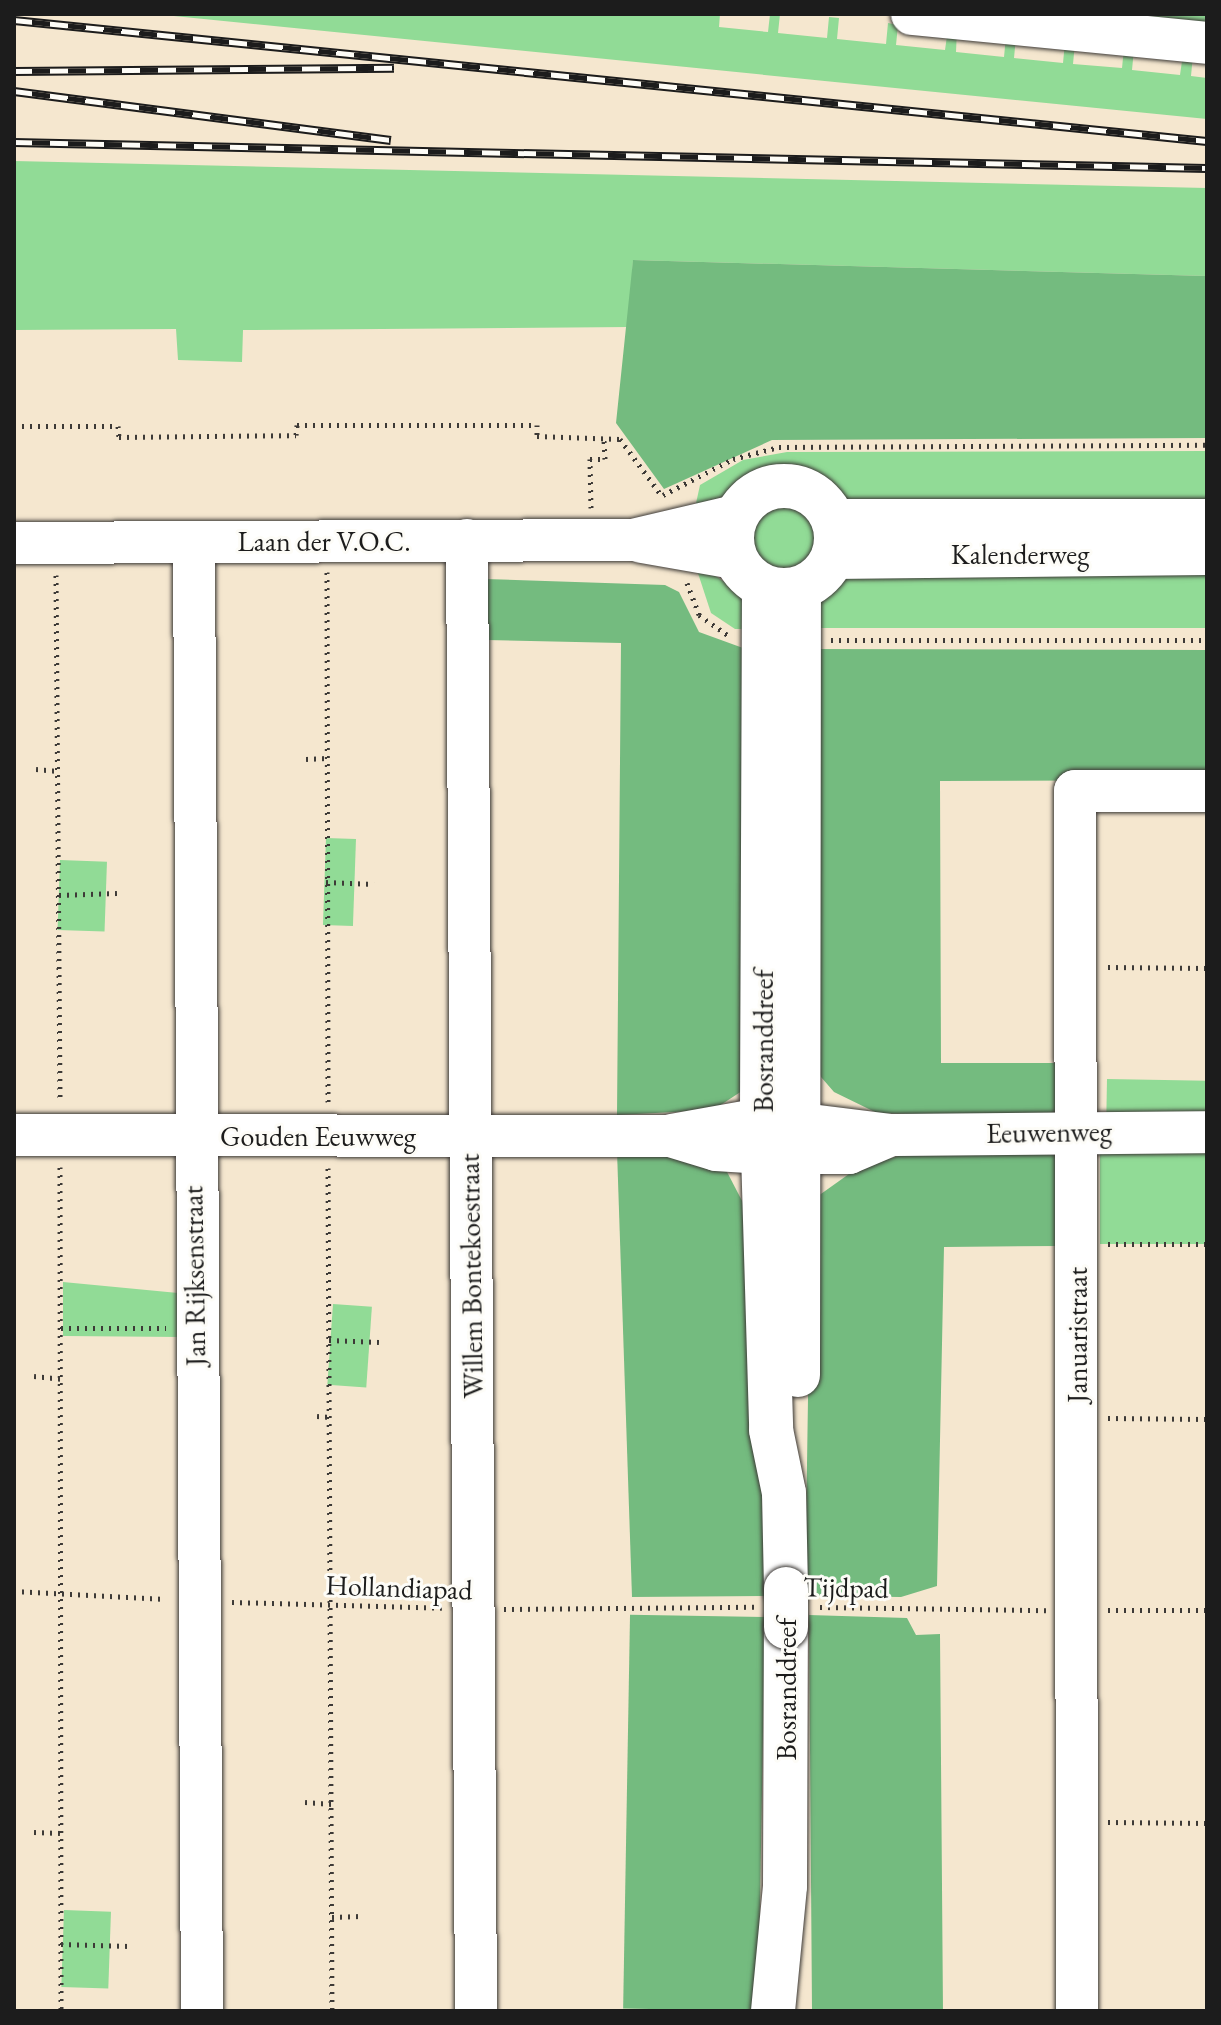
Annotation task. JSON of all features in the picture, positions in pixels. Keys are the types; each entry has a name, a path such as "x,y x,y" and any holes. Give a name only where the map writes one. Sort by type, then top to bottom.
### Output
{"main road":[{"path":"795,486 819,499 834,539 758,563 770,487 795,486"},
{"name":"Kalenderweg","path":"834,539 1207,521"},
{"name":"Kalenderweg","path":"834,539 1207,553"},
{"name":"Bosranddreef","path":"758,563 799,640 771,1430 784,1493 788,1607 785,1886 773,2011"},
{"name":"Bosranddreef","path":"758,563 782,1136"},
{"name":"Bosranddreef","path":"785,1886 801,2011"}],"street":[{"path":"912,14 1121,25 1207,43"},
{"name":"Willem Bontekoestraat","path":"467,540 476,2011"},
{"name":"Laan der V.O.C.","path":"14,543 633,540 758,563"},
{"name":"Jan Rijksenstraat","path":"194,542 192,1137 202,2011"},
{"name":"Januaristraat","path":"1077,2011 1075,791 1207,791"},
{"name":"Eeuwenweg","path":"782,1136 1207,1132"},
{"name":"Gouden Eeuwweg","path":"14,1135 670,1136 716,1150 782,1136"}],"path":[{"path":"14,426 118,426 119,437 134,437 296,435 297,425 537,425 537,436 620,439 662,496 688,486 733,459 779,447 1207,445"},
{"path":"591,513 590,459 605,459 604,438"},
{"path":"327,541 332,2011"},
{"path":"56,542 62,1594 61,2011"},
{"path":"799,640 1207,640"},
{"path":"306,759 327,758"},
{"path":"36,769 58,771"},
{"path":"326,882 374,884"},
{"path":"59,895 117,893"},
{"path":"1076,967 1207,968"},
{"path":"1076,1245 1207,1244"},
{"path":"61,1328 195,1328"},
{"path":"329,1340 379,1342"},
{"path":"34,1376 61,1379"},
{"path":"317,1416 330,1417"},
{"path":"1077,1417 1207,1419"},
{"name":"Hollandiapad","path":"14,1591 472,1609 788,1607"},
{"name":"Tijdpad","path":"788,1607 907,1609"},
{"path":"305,1802 332,1804"},
{"path":"1077,1822 1207,1823"},
{"path":"34,1832 60,1833"},
{"path":"332,1917 361,1916"},
{"path":"61,1944 129,1946"}],"green space":[{"path":"154,14 720,14 719,27 768,32 770,14 780,14 778,33 827,38 829,17 839,18 837,39 886,44 888,23 898,25 896,45 945,50 948,29 957,30 956,52 1004,57 1006,36 1016,37 1014,58 1063,63 1065,42 1075,43 1073,64 1122,68 1124,48 1134,49 1132,70 1180,75 1183,54 1193,55 1191,76 1207,78 1207,119"},
{"path":"1133,14 1207,14 1207,26 1134,18"},
{"path":"14,161 1207,188 1207,276 633,260 630,327 243,330 242,362 178,360 176,329 14,330"},
{"path":"633,260 1207,276 1207,438 772,440 664,489 616,423"},
{"path":"1207,451 1207,514 837,501 791,472 750,480 693,517 700,485 743,460 787,452"},
{"path":"788,504 807,514 815,526 815,554 807,566 795,574 774,576 755,566 747,554 745,533 755,514 767,506"},
{"path":"694,561 739,592 753,629 735,629 711,613"},
{"path":"1207,562 1207,628 810,628 818,599 840,574"},
{"path":"485,579 665,585 679,592 699,632 754,652 745,1089 713,1110 617,1115 621,643 486,640"},
{"path":"810,649 1207,650 1207,780 940,781 941,1063 1057,1063 1057,1118 877,1113 834,1092 821,1077 811,1054"},
{"path":"326,838 356,839 353,926 323,925"},
{"path":"60,860 107,862 105,932 58,930"},
{"path":"1107,1079 1207,1081 1206,1118 1106,1116"},
{"path":"1100,1149 1207,1149 1207,1244 1100,1244"},
{"path":"617,1151 696,1155 726,1170 752,1220 766,1596 632,1597"},
{"path":"911,1152 1057,1153 1058,1246 944,1247 937,1586 901,1597 805,1596 811,1201 856,1169"},
{"path":"63,1282 178,1293 181,1337 63,1336"},
{"path":"333,1304 372,1307 366,1388 327,1385"},
{"path":"630,1615 765,1617 758,2011 623,2009"},
{"path":"809,1615 907,1618 916,1635 940,1634 943,2011 812,2011"},
{"path":"64,1910 111,1912 108,1989 61,1987"}],"railway":[{"path":"14,20 1207,141"},
{"path":"14,71 394,68"},
{"path":"14,91 391,140"},
{"path":"14,142 1207,168"}]}
